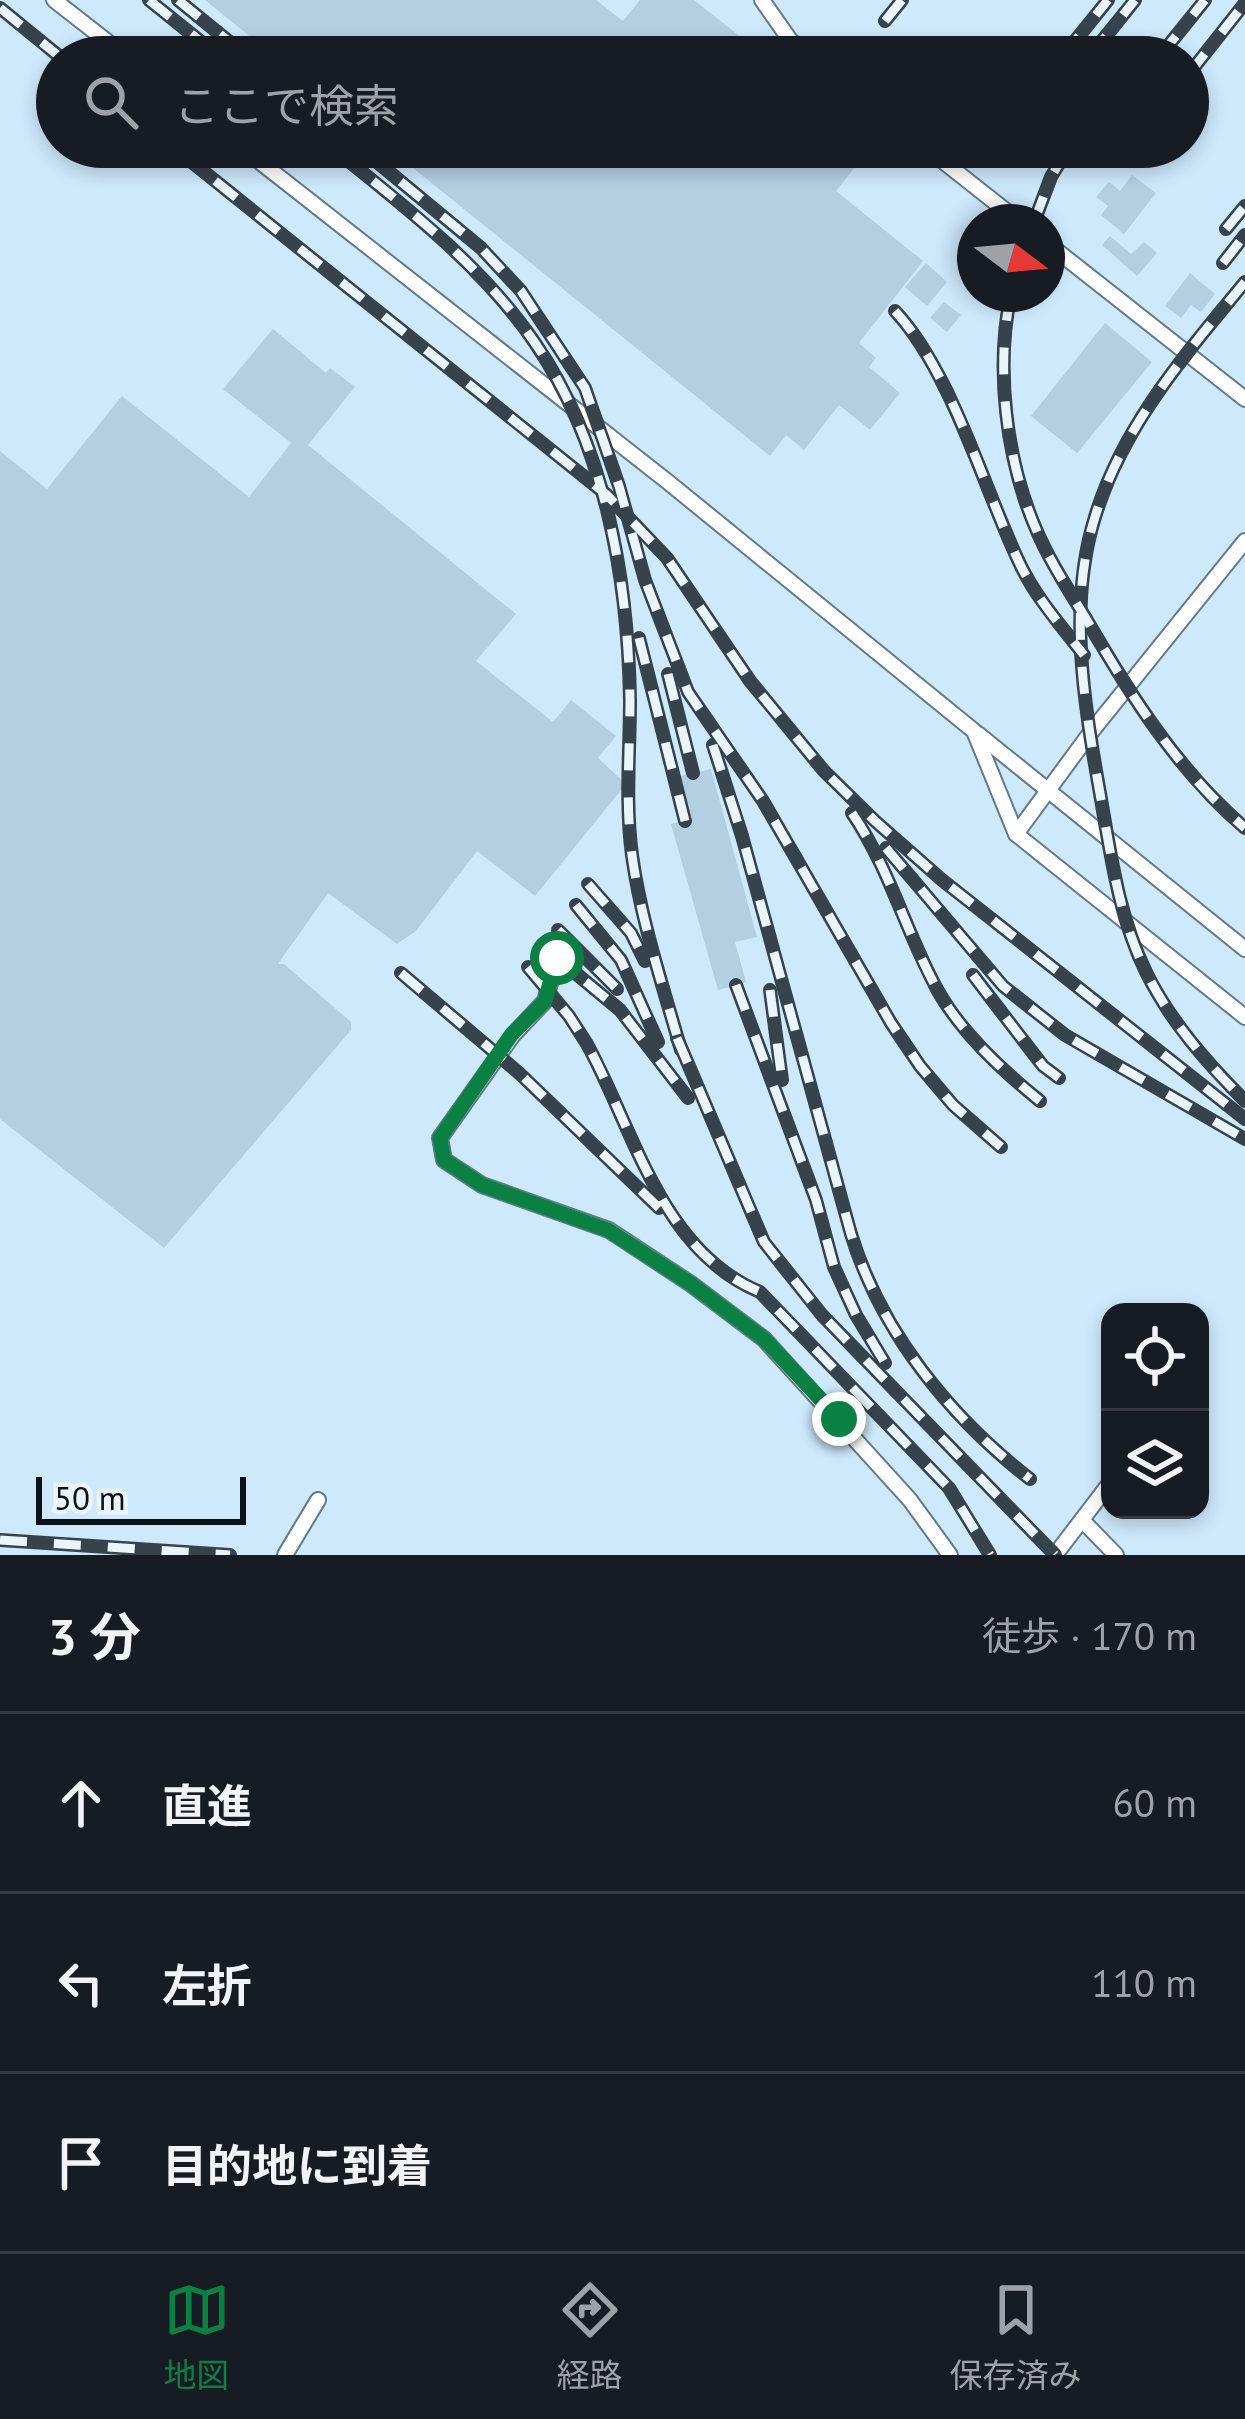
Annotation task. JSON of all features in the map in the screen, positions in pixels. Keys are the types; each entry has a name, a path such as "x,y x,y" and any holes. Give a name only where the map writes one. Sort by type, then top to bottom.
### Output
{"lane":[{"path":"54,0 100,36"},
{"path":"762,0 787,36"},
{"path":"269,168 668,482 1245,949"},
{"path":"953,168 998,204"},
{"path":"1065,257 1245,399"},
{"path":"1016,834 1090,732 1245,542"},
{"path":"974,731 1016,834 1245,1017"},
{"path":"560,948 545,1001 512,1034 440,1138 444,1160 482,1185 608,1230 764,1339 910,1500 950,1555"},
{"path":"1055,1555 1101,1495"},
{"path":"285,1555 318,1500"},
{"path":"1082,1520 1116,1555"}],"building":[{"path":"205,0 596,0 623,21 640,0 694,0 739,36 249,36"},
{"path":"413,168 854,168 836,191 923,261 859,343 876,358 869,367 900,393 870,430 839,405 804,450 786,435 770,456"},
{"path":"1132,175 1156,193 1124,234 1101,215 1108,206 1096,197 1109,182 1120,191"},
{"path":"1110,236 1131,254 1144,242 1157,253 1137,276 1102,245"},
{"path":"926,263 947,282 927,306 905,287"},
{"path":"1190,273 1215,294 1201,312 1191,305 1181,318 1165,306"},
{"path":"944,302 961,315 947,332 930,318"},
{"path":"1105,323 1152,362 1077,453 1031,416"},
{"path":"273,329 326,373 330,368 355,387 308,445 516,614 476,661 553,722 571,700 616,736 598,758 626,784 535,896 477,851 416,931 397,944 328,893 278,964 284,964 351,1022 351,1030 164,1248 0,1119 0,451 47,489 122,396 249,497 291,443 223,389"},
{"path":"711,769 757,937 735,942 746,982 718,990 671,824 692,818 680,776"}],"railway":[{"path":"149,0 194,36"},
{"path":"178,0 222,36"},
{"path":"885,21 902,0"},
{"path":"1079,36 1108,0"},
{"path":"1106,36 1135,0"},
{"path":"1176,36 1205,0"},
{"path":"1209,48 1245,3"},
{"path":"0,8 36,37"},
{"path":"199,168 607,495 667,558 750,681 824,771 875,821 942,880 1245,1119"},
{"path":"357,168 491,288 535,343 579,425 608,514 624,607 630,700 629,816 636,880 681,1050"},
{"path":"384,168 481,248 521,291 585,388 645,580 688,692 763,801 920,1066 953,1105 1001,1147"},
{"path":"1041,204 1056,168"},
{"path":"1226,229 1245,206"},
{"path":"1223,263 1245,235"},
{"path":"1245,282 1158,392 1107,483 1086,552 1080,625 1090,734 1113,869 1130,932 1166,1007 1245,1101"},
{"path":"895,311 915,336 949,397 1025,574 1084,655"},
{"path":"1008,312 1006,413 1017,473 1036,529 1156,730 1198,782 1245,828"},
{"path":"639,638 685,821"},
{"path":"668,674 693,773"},
{"path":"713,745 864,1270 880,1305 922,1370 972,1428 1030,1479"},
{"path":"852,813 948,1006 984,1050 1040,1101"},
{"path":"886,848 1003,986 1065,1035 1245,1139"},
{"path":"588,884 631,933 645,961"},
{"path":"576,905 621,960 658,1042"},
{"path":"558,930 617,989"},
{"path":"544,947 620,1010 688,1098"},
{"path":"528,967 587,1044 674,1218 726,1273 760,1292 949,1488 990,1555"},
{"path":"401,973 519,1073 659,1208"},
{"path":"973,975 1043,1066 1059,1078"},
{"path":"736,985 816,1200 834,1267 885,1363"},
{"path":"770,990 782,1080"},
{"path":"677,1038 764,1242 822,1315 1055,1555"},
{"path":"0,1540 230,1555"}],"route":[{"path":"557,958 545,1001 512,1034 440,1138 444,1160 482,1185 608,1230 691,1284 764,1339 839,1419"}]}
